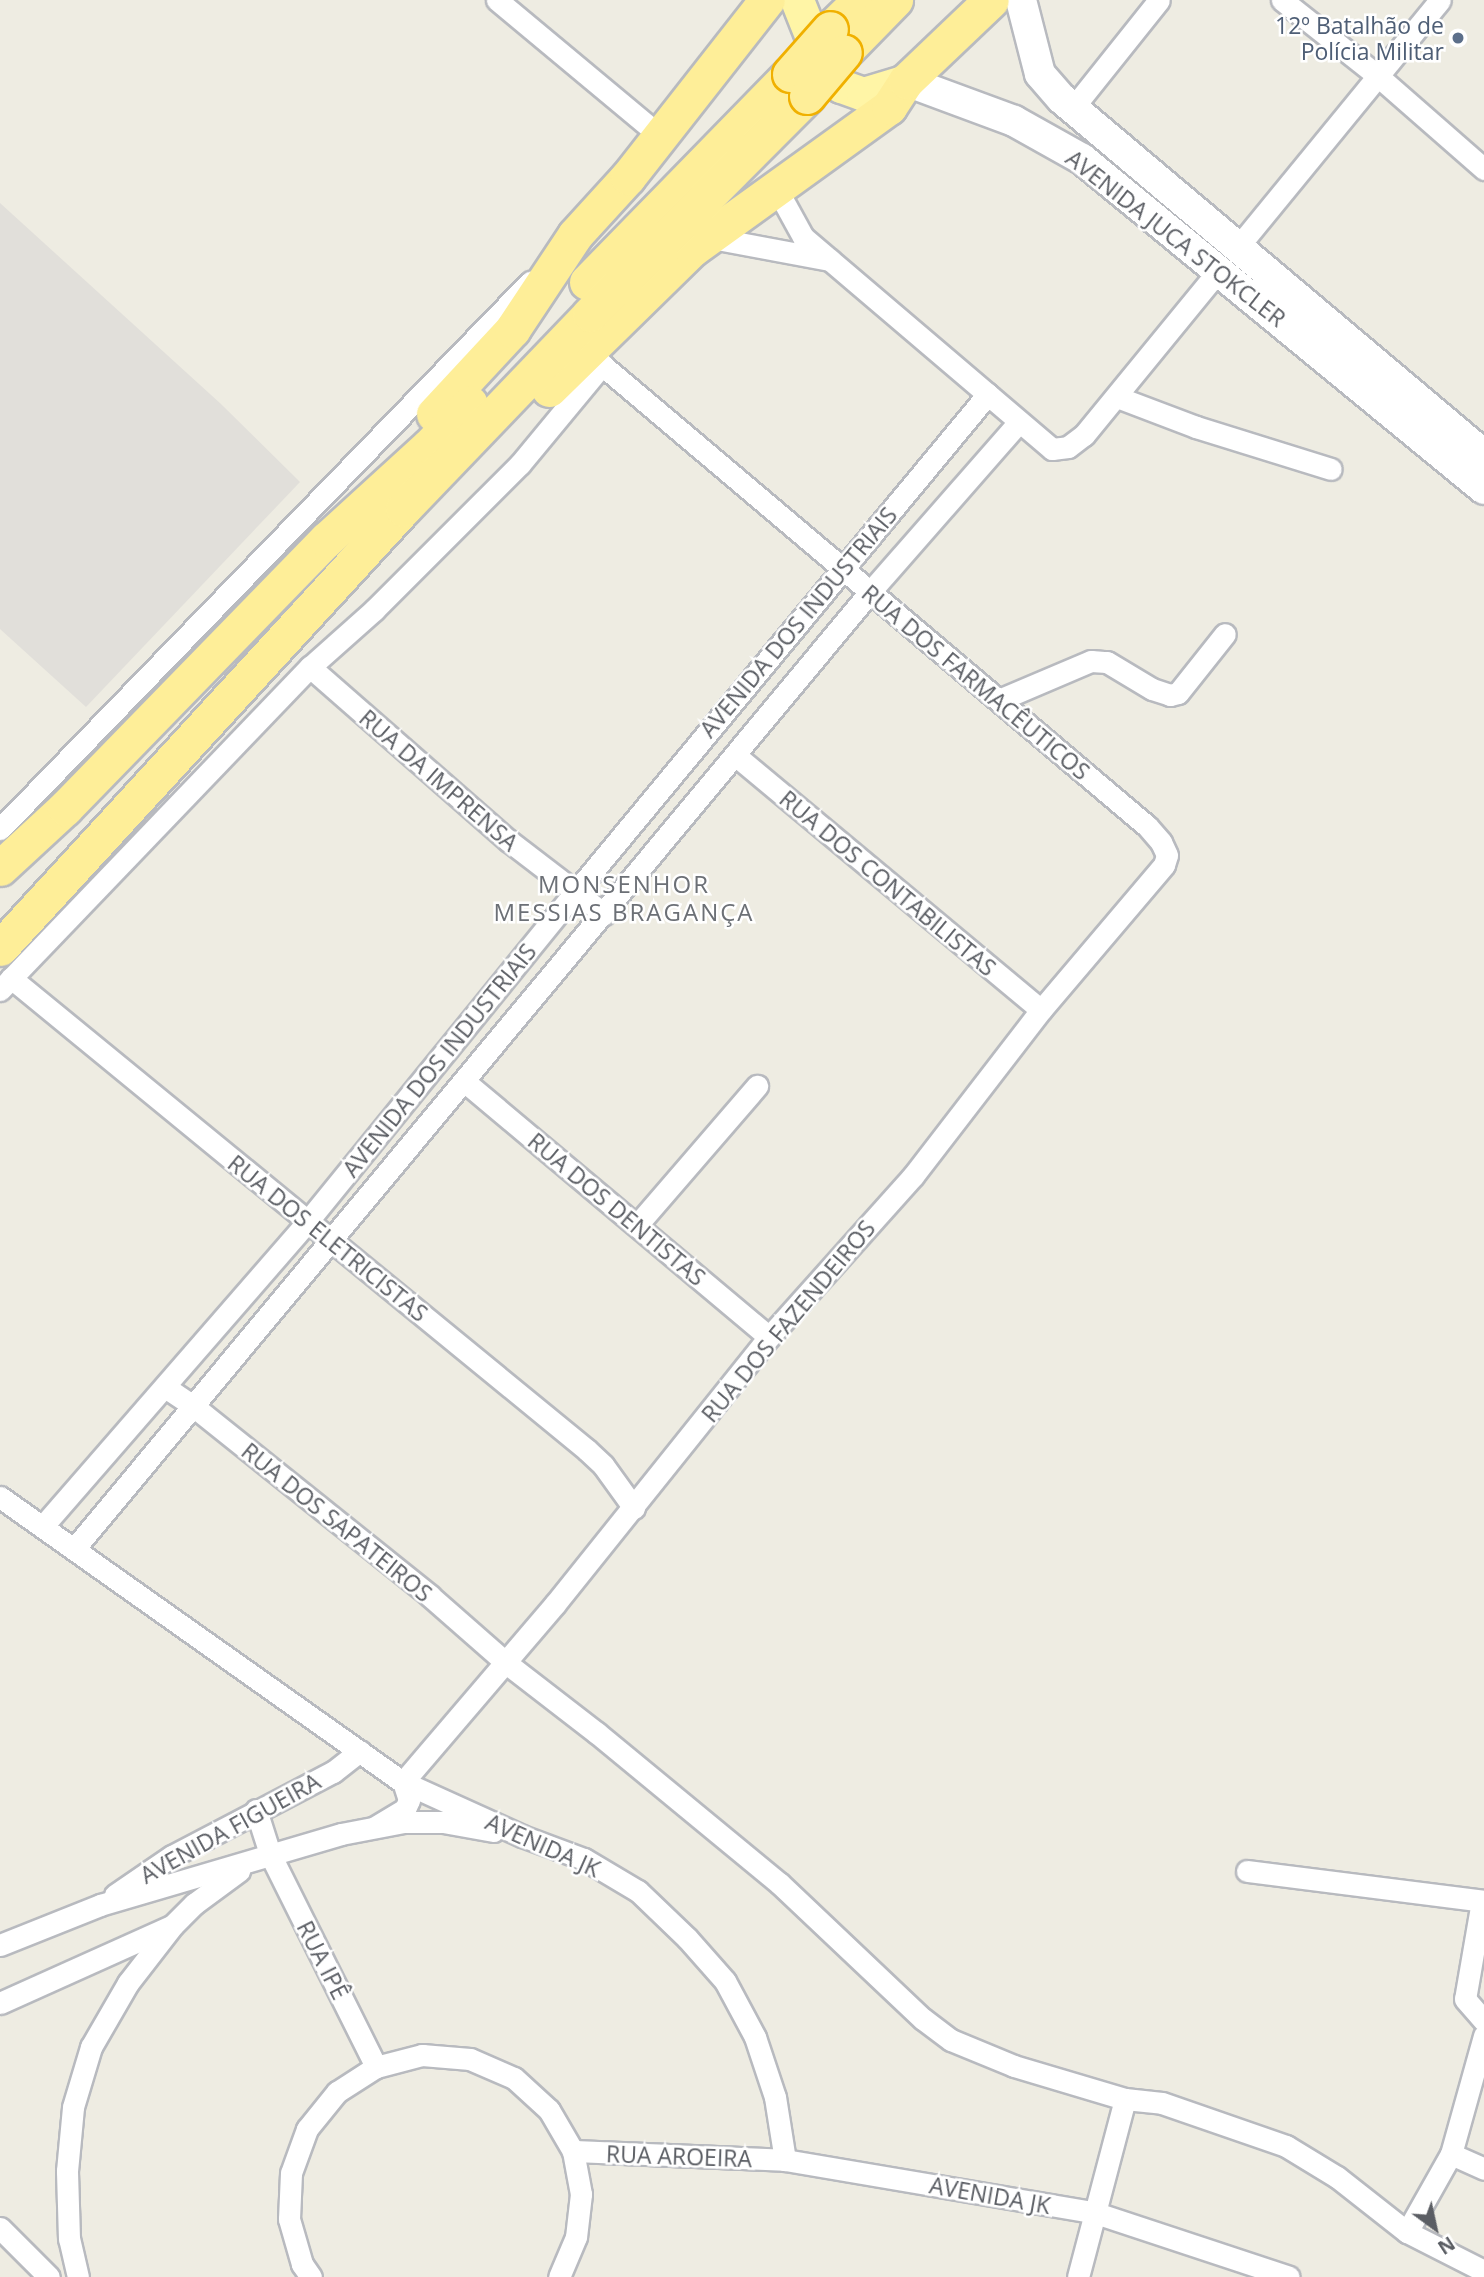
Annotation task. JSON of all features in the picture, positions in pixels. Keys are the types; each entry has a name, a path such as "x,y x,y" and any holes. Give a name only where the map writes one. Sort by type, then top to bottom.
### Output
{"highway":[{"path":"326,540 405,445 512,330 575,235 628,177 767,0"},
{"path":"4,972 198,731 403,509 590,314 798,85 837,41 860,0"},
{"path":"837,41 895,0"},
{"path":"198,731 596,357 707,237 888,107 906,81 991,0"},
{"path":"0,868 65,808 326,540 429,446 798,85"}],"main road":[{"path":"797,0 826,72 841,86 863,94 906,81"},
{"name":"AVENIDA JUCA STOKCLER","path":"1021,0 1040,74 1072,109 1228,259 1484,489"},
{"name":"AVENIDA JUCA STOKCLER","path":"906,81 1014,121 1082,159 1228,259 1484,455"}],"street":[{"path":"497,0 659,135"},
{"path":"1072,109 1159,0"},
{"path":"1282,0 1379,77 1484,169"},
{"path":"775,186 803,237 836,261 1052,449 1068,447 1084,435 1117,397 1440,0"},
{"path":"0,829 575,235"},
{"path":"707,237 836,261"},
{"path":"4,972 310,667 374,610 520,464 596,357"},
{"name":"RUA DOS FARMACÊUTICOS","path":"596,357 1147,826 1167,855"},
{"name":"AVENIDA DOS INDUSTRIAIS","path":"43,1526 307,1222 573,894 988,394"},
{"path":"1117,397 1196,426 1331,469"},
{"name":"AVENIDA DOS INDUSTRIAIS","path":"74,1549 870,592 1019,422"},
{"path":"999,700 1091,661 1107,662 1152,689 1170,695 1178,693 1225,634"},
{"name":"RUA DA IMPRENSA","path":"310,667 499,833 573,894 604,914"},
{"name":"RUA DOS CONTABILISTAS","path":"735,755 1041,1010"},
{"name":"RUA DOS FAZENDEIROS","path":"403,1782 634,1508 769,1337 913,1177 1041,1010 1157,873 1167,855"},
{"name":"RUA DOS ELETRICISTAS","path":"4,972 587,1450 603,1465 634,1508"},
{"name":"RUA DOS DENTISTAS","path":"464,1081 769,1337"},
{"path":"637,1225 757,1086"},
{"name":"RUA DOS SAPATEIROS","path":"165,1387 192,1405 430,1596 505,1662 597,1733 779,1883 923,2019 951,2040 1014,2066 1125,2099 1162,2103 1286,2146 1337,2178 1407,2232 1484,2271"},
{"name":"AVENIDA JK","path":"0,1497 403,1782 522,1836 584,1859 638,1891 687,1938 725,1982 755,2037 771,2085 785,2160 1093,2212 1289,2277"},
{"name":"AVENIDA FIGUEIRA","path":"100,1905 172,1856 256,1810 334,1772 360,1751"},
{"path":"375,1827 405,1809 409,1800 403,1782"},
{"name":"RUA IPÊ","path":"256,1810 260,1858 376,2067"},
{"path":"375,1827 404,1822 443,1822 522,1836"},
{"name":"AVENIDA FIGUEIRA","path":"0,1945 100,1905 375,1827"},
{"path":"78,2277 69,2239 67,2185 73,2107 97,2036 128,1983 173,1925 194,1904 260,1858"},
{"path":"1247,1871 1483,1901 1465,1999 1484,2021"},
{"path":"0,2003 173,1925"},
{"path":"1407,2232 1451,2154 1484,2036"},
{"path":"311,2277 302,2264 289,2219 291,2173 307,2129 337,2092 376,2067 422,2055 470,2059 481,2063 514,2078 549,2110 572,2151 581,2194 576,2237 559,2277"},
{"path":"1078,2277 1125,2099"},
{"name":"RUA AROEIRA","path":"572,2151 785,2160"},
{"path":"1451,2154 1484,2169"},
{"path":"0,2228 49,2277"}],"shaded area":[{"path":"0,203 221,404 300,482 86,707 0,629"}],"place":[{"name":"12º Batalhão de Polícia Militar","path":"1458,38"}],"district":[{"name":"MONSENHOR MESSIAS BRAGANÇA","path":"624,898"}]}
